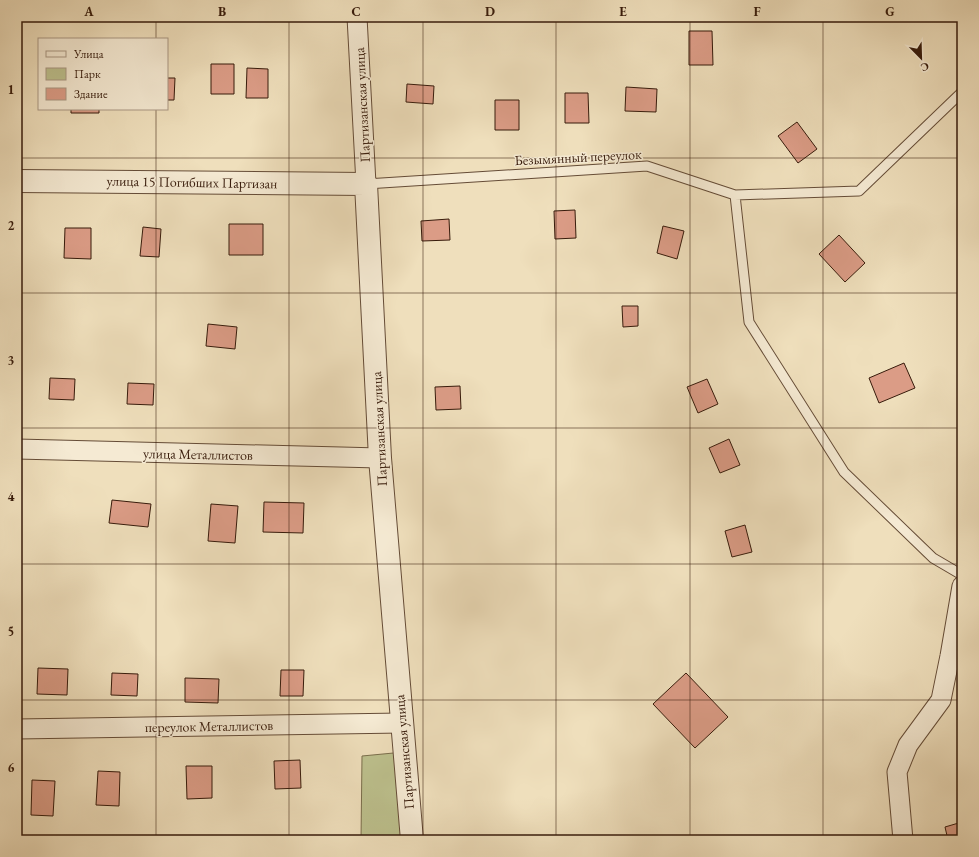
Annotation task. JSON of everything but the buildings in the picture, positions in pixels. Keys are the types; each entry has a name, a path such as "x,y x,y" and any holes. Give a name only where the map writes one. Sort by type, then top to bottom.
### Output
{"street":[{"name":"Партизанская улица","path":"357,17 380,458 412,840"},
{"name":"улица 15 Погибших Партизан","path":"17,181 366,184"},
{"name":"улица Металлистов","path":"17,449 380,458"},
{"path":"903,840 897,772 908,744 940,700 950,656 962,586"},
{"name":"переулок Металлистов","path":"17,729 402,723"}],"lane":[{"name":"Безымянный переулок","path":"366,184 647,166 735,195 859,191 962,92"},
{"path":"735,195 749,322 844,472 933,558 962,575"}],"green space":[{"path":"404,752 412,840 361,840 362,756"}]}
